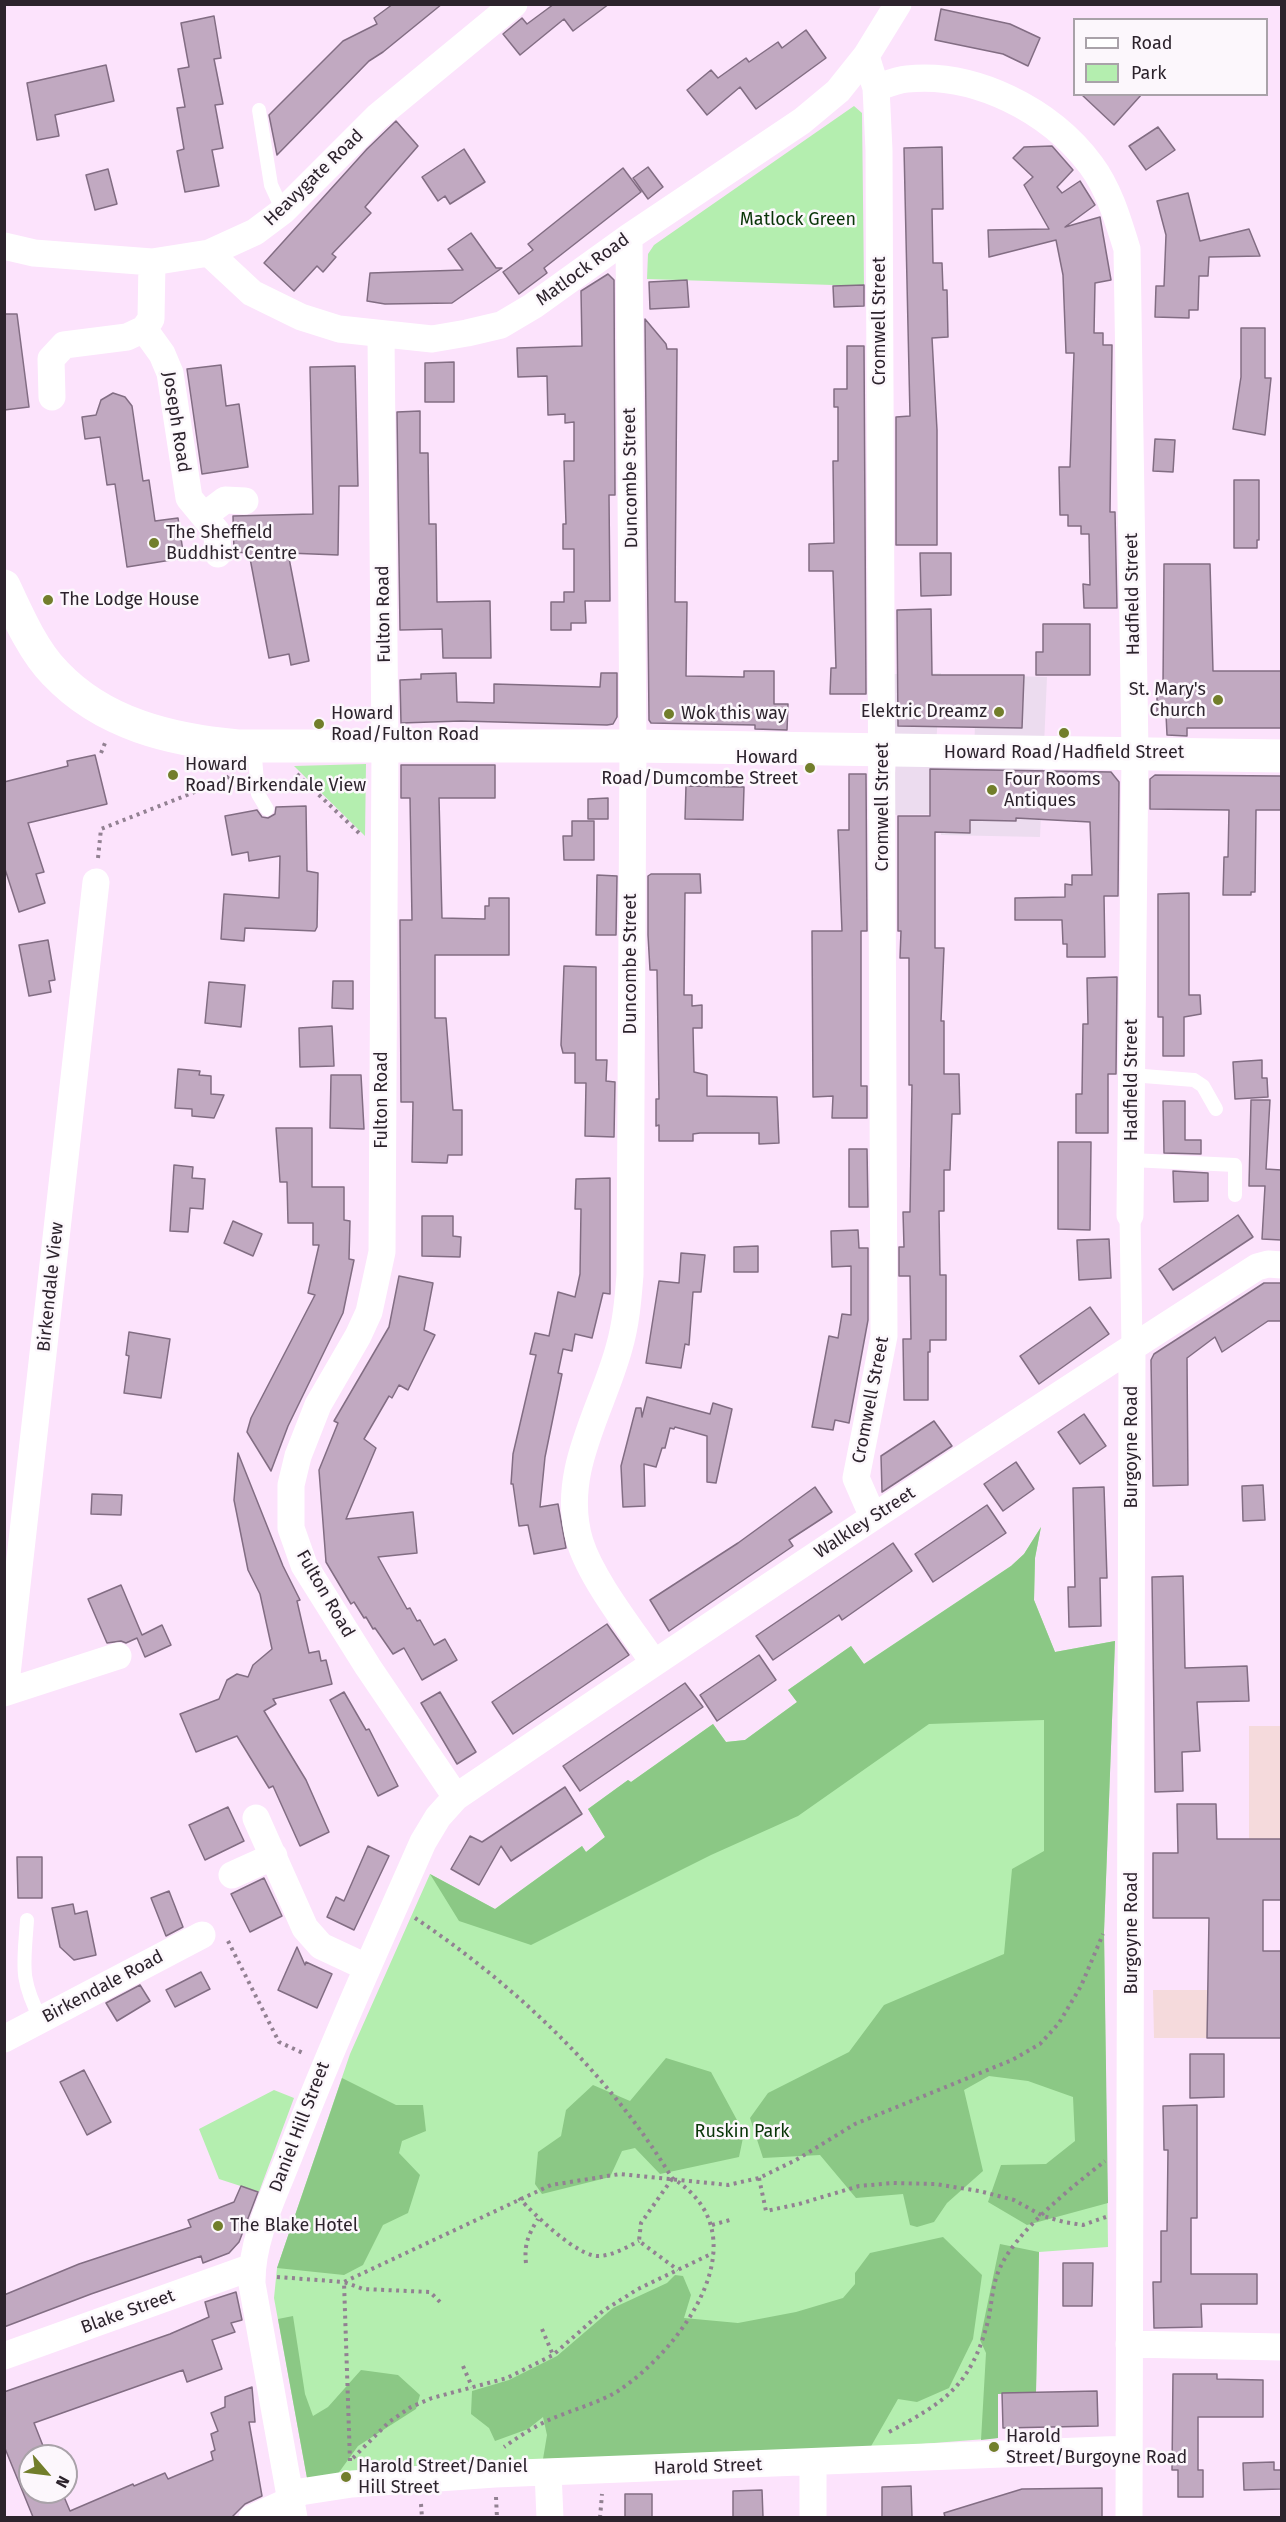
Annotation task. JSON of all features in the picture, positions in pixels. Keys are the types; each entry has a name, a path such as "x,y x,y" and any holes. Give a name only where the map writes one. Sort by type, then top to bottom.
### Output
{"street":[{"name":"Matlock Road","path":"209,254 252,293 301,317 339,329 381,336 432,339 501,325 802,121 838,91 866,56 898,4"},
{"name":"Heavygate Road","path":"4,246 34,253 152,262 209,254 255,232 283,211 377,117 513,5"},
{"name":"Cromwell Street","path":"866,56 876,88 879,150 884,1336 856,1478 873,1517"},
{"name":"Hadfield Street","path":"876,88 905,79 945,79 980,87 1017,103 1061,131 1091,165 1114,207 1127,249 1135,753 1130,1215 1131,1348"},
{"name":"Duncombe Street","path":"629,237 633,746 630,1275 627,1314 619,1348 582,1450 576,1507 580,1542 596,1573 654,1663"},
{"path":"52,397 51,359 64,345 127,337 144,329 151,319 152,262"},
{"name":"Joseph Road","path":"144,329 162,354 170,373 189,498 217,532 218,554"},
{"name":"Fulton Road","path":"381,336 385,745 382,1252 377,1284 362,1328 318,1406 298,1456 291,1485 291,1528 304,1565 368,1667 456,1797"},
{"path":"205,516 225,500 245,501"},
{"path":"4,586 36,647 53,672 80,696 109,715 142,728 190,741 257,745 633,746 1281,756"},
{"name":"Birkendale View","path":"96,882 5,1692 118,1656"},
{"name":"Walkley Street","path":"456,1797 873,1517 1131,1348 1257,1268 1268,1264 1281,1265"},
{"name":"Burgoyne Road","path":"1129,2517 1132,1930 1131,1348"},
{"name":"Daniel Hill Street","path":"292,2509 252,2271 270,2205 325,2063 366,1967 423,1842 438,1817 456,1797"},
{"path":"256,1818 305,1928 321,1946 366,1967"},
{"path":"232,1875 274,1856"},
{"name":"Birkendale Road","path":"4,2039 202,1935"},
{"name":"Blake Street","path":"4,2356 252,2271"},
{"path":"1129,2344 1281,2347"},
{"name":"Harold Street","path":"252,2517 292,2509 300,2492 351,2473 495,2474 1129,2449"},
{"path":"813,2463 813,2517"},
{"path":"549,2472 550,2517"}],"lane":[{"path":"259,110 271,184 283,211"},
{"path":"257,745 258,794 267,809"},
{"path":"1131,1075 1194,1080 1203,1086 1216,1108"},
{"path":"1131,1160 1234,1164 1235,1195"},
{"path":"27,1920 23,1976 27,1992 41,2020"}],"path":[{"path":"96,882 101,829 225,780 257,745 282,759 366,840 383,844"},
{"path":"393,1907 425,1924 547,2023 580,2056 615,2097 672,2178 686,2187 698,2200 712,2225 714,2252 712,2272 677,2338 655,2361 617,2391 548,2421 504,2446 496,2459 497,2517"},
{"path":"202,1935 222,1930 279,2042 325,2063"},
{"path":"344,2282 410,2253 519,2198 551,2185 620,2174 728,2185 759,2178 796,2160 855,2124 1012,2060 1040,2044 1059,2024 1081,1986 1104,1932 1132,1930"},
{"path":"869,2460 870,2448 877,2439 944,2400 958,2386 973,2363 983,2340 999,2269 1011,2248 1072,2187 1107,2159 1131,2152"},
{"path":"639,2241 641,2223 672,2178"},
{"path":"759,2178 766,2211 799,2204 859,2186 893,2183 935,2184 979,2191 1014,2200 1043,2216 1083,2225 1130,2209"},
{"path":"519,2198 538,2219 582,2252 598,2256 610,2254 639,2241"},
{"path":"526,2263 525,2249 528,2235 538,2219"},
{"path":"712,2225 730,2220"},
{"path":"639,2241 678,2270"},
{"path":"351,2473 389,2422 411,2407 432,2398 507,2378 553,2355 603,2311 638,2289 714,2252"},
{"path":"252,2271 344,2282 363,2289 430,2292 440,2302"},
{"path":"344,2282 351,2473"},
{"path":"542,2330 553,2355"},
{"path":"463,2366 472,2387"}],"shaded area":[{"path":"941,673 936,745 895,745 894,674"},
{"path":"976,675 1047,677 1040,837 941,835 940,814 890,815 896,765 974,764"},
{"path":"1249,1726 1281,1726 1281,1839 1249,1839"},
{"path":"1245,1924 1263,1924 1263,1951 1281,1951 1281,2038 1154,2038 1153,1990 1209,1990"}],"green space":[{"name":"Matlock Green","path":"854,106 862,113 864,286 647,279 648,254 654,245"},
{"path":"366,764 365,836 294,766"},
{"name":"Ruskin Park","path":"1041,1527 1035,1558 1034,1600 1055,1652 1115,1641 1104,1932 1108,2247 1039,2252 1036,2392 998,2394 998,2438 870,2448 491,2461 307,2478 274,2298 277,2268 350,2054 430,1874 495,1909 582,1846 586,1852 605,1837 588,1809 628,1780 631,1782 713,1724 726,1742 745,1740 797,1702 788,1690 851,1646 864,1664 1011,1566 1024,1554"},
{"path":"1041,1527 1035,1558 1034,1600 1055,1652 1115,1641 1104,1932 1108,2203 1027,2225 988,2202 1001,2165 1046,2164 1075,2141 1073,2097 1028,2081 989,2076 964,2090 983,2171 947,2203 934,2222 917,2227 910,2225 903,2194 856,2198 820,2155 763,2158 750,2118 768,2093 849,2052 884,2005 1004,1954 1012,1869 1044,1851 1044,1720 929,1724 798,1816 711,1855 531,1945 459,1921 430,1874 495,1909 582,1846 586,1852 605,1837 588,1809 628,1780 631,1782 713,1724 726,1742 745,1740 797,1702 788,1690 851,1646 864,1664 1011,1566 1024,1554"},
{"path":"666,2058 711,2072 744,2133 739,2157 660,2174 635,2148 622,2151 610,2177 542,2194 535,2184 538,2152 561,2136 566,2110 593,2085 630,2101"},
{"path":"342,2078 396,2105 423,2105 426,2131 402,2141 399,2153 420,2175 408,2213 383,2225 363,2265 344,2275 277,2268"},
{"path":"274,2090 294,2098 259,2192 219,2179 199,2129"},
{"path":"943,2237 982,2275 973,2339 949,2388 917,2402 898,2399 870,2448 543,2459 547,2435 543,2417 528,2429 495,2441 489,2428 471,2414 472,2391 509,2380 557,2356 613,2308 667,2283 675,2275 683,2276 691,2295 684,2318 738,2323 796,2312 843,2298 855,2284 855,2273 870,2253"},
{"path":"1000,2244 1039,2252 1036,2392 998,2394 998,2438 981,2440 986,2353 980,2340"},
{"path":"293,2316 305,2394 313,2416 328,2407 361,2370 398,2375 420,2395 416,2409 358,2446 337,2475 307,2478 278,2319"}],"building":[{"path":"393,4 442,4 369,61 277,155 269,115 343,41 377,24 374,18"},
{"path":"554,4 609,4 573,31 564,19 520,55 503,34 522,18 527,24"},
{"path":"941,9 1010,24 1040,38 1028,66 1003,54 935,40"},
{"path":"214,16 221,58 214,59 223,104 215,105 223,148 212,150 219,186 185,192 177,151 184,149 177,108 185,107 178,69 189,67 181,23"},
{"path":"806,30 826,58 756,109 740,87 707,115 687,90 711,70 718,78 746,58 749,62 778,42 782,48"},
{"path":"106,65 114,101 55,115 59,136 37,140 27,83"},
{"path":"1083,96 1140,96 1114,125"},
{"path":"396,121 418,146 365,207 371,213 332,254 336,257 323,272 317,266 294,291 264,263 367,149"},
{"path":"1158,127 1175,150 1146,170 1129,146"},
{"path":"1052,146 1073,170 1057,187 1062,193 1080,181 1095,205 1065,227 1100,217 1111,280 1095,283 1094,333 1103,333 1103,345 1112,345 1110,512 1115,512 1117,608 1084,608 1083,584 1090,585 1089,534 1081,534 1081,526 1068,526 1068,515 1060,515 1059,467 1070,467 1074,353 1066,353 1063,275 1056,240 989,257 988,230 1049,229 1024,185 1033,177 1013,158 1024,147"},
{"path":"942,147 943,209 932,209 933,263 942,263 943,290 947,290 948,337 932,338 937,430 937,545 896,545 896,417 910,416 904,148"},
{"path":"464,149 485,182 450,204 445,196 438,201 422,177"},
{"path":"648,167 663,187 648,199 633,178"},
{"path":"623,168 641,192 544,268 547,273 519,294 503,272 533,250 528,244"},
{"path":"108,169 117,204 95,210 86,175"},
{"path":"1188,193 1200,241 1249,229 1260,256 1209,257 1208,276 1199,276 1198,310 1189,310 1189,318 1155,317 1156,286 1164,286 1166,235 1157,201"},
{"path":"471,233 496,268 502,268 452,303 385,304 367,301 370,273 463,270 448,249"},
{"path":"608,274 614,280 615,495 609,495 610,601 585,601 586,623 571,623 571,630 551,630 551,602 564,602 564,592 574,592 574,549 563,549 563,524 566,524 564,461 574,461 574,422 565,423 565,414 548,415 547,376 518,377 517,348 582,346 581,291"},
{"path":"687,280 689,307 650,309 649,282"},
{"path":"864,285 864,306 834,307 833,286"},
{"path":"4,314 17,314 29,407 4,410"},
{"path":"645,319 666,344 667,349 677,349 675,602 687,602 686,676 744,677 744,671 774,671 774,704 788,704 787,730 755,729 755,725 651,723 649,720"},
{"path":"1241,328 1265,328 1265,378 1271,378 1265,435 1233,429 1241,377"},
{"path":"847,346 864,346 866,694 830,694 831,668 836,668 833,571 809,571 809,544 834,543 833,461 838,461 838,407 834,407 834,389 847,389"},
{"path":"454,362 454,402 425,402 425,363"},
{"path":"221,365 226,406 239,404 248,467 202,474 187,369"},
{"path":"355,366 358,486 339,486 338,555 288,553 309,661 291,665 289,654 269,658 249,553 234,552 233,516 313,514 310,367"},
{"path":"113,393 125,397 132,406 143,481 149,480 155,521 178,518 184,558 127,567 115,484 107,485 100,437 85,439 82,417 96,415 101,400"},
{"path":"420,411 420,453 428,453 429,524 436,524 437,602 490,601 491,658 443,658 442,629 400,630 397,412"},
{"path":"1155,439 1175,440 1173,472 1153,471"},
{"path":"1234,480 1259,480 1257,548 1234,548"},
{"path":"920,553 951,553 951,595 921,596"},
{"path":"1164,564 1210,564 1213,671 1281,671 1281,728 1187,728 1187,736 1167,735 1166,714 1157,714 1157,685 1163,685"},
{"path":"931,609 932,675 1024,675 1022,728 898,726 897,610"},
{"path":"1043,624 1090,624 1090,675 1036,675 1036,652 1043,652"},
{"path":"456,673 457,702 494,703 494,684 600,687 601,673 617,673 617,717 613,724 607,725 461,721 401,723 400,680 421,679 421,674"},
{"path":"95,755 107,804 28,823 44,872 36,874 45,903 19,912 4,866 4,782 68,766 67,761"},
{"path":"401,765 495,765 495,798 439,798 442,918 485,919 485,906 489,906 489,898 509,898 509,955 435,955 435,1018 446,1018 453,1110 462,1110 462,1155 448,1155 447,1163 412,1162 413,1102 401,1102 400,920 412,920 410,798 401,798"},
{"path":"930,769 1111,772 1119,782 1118,896 1104,896 1105,957 1067,957 1067,944 1063,944 1062,920 1015,920 1015,898 1065,897 1065,884 1072,885 1072,875 1092,875 1090,822 1016,818 1016,821 970,820 970,833 935,832 935,948 944,948 941,1021 944,1021 944,1074 959,1074 960,1114 952,1114 950,1170 944,1170 944,1211 939,1211 940,1275 946,1275 946,1340 930,1340 928,1400 904,1400 903,1339 911,1339 910,1276 899,1276 899,1247 904,1247 903,1212 910,1212 912,1085 909,1085 909,958 900,958 901,931 898,931 898,816 930,816"},
{"path":"849,774 866,774 867,931 861,931 861,1086 867,1086 867,1118 832,1118 833,1096 813,1097 812,931 842,931 838,830 849,830"},
{"path":"1155,775 1281,776 1281,810 1256,810 1255,892 1251,892 1251,895 1223,895 1224,857 1228,857 1229,810 1150,809 1150,779"},
{"path":"686,786 744,787 743,820 685,819"},
{"path":"608,798 608,819 588,819 588,799"},
{"path":"306,806 307,871 318,873 315,931 245,928 244,941 221,939 224,894 279,898 280,856 249,861 248,852 232,855 225,816 257,810 262,817 268,818 275,814 276,807"},
{"path":"572,821 594,821 594,860 564,860 563,836 572,836"},
{"path":"651,874 700,874 701,893 685,893 684,995 692,995 692,1006 702,1005 702,1028 693,1028 694,1072 707,1075 707,1096 777,1097 779,1143 759,1144 759,1133 700,1133 693,1134 693,1141 659,1141 659,1125 656,1126 656,1099 659,1099 657,970 650,970 648,935 648,876"},
{"path":"597,875 617,876 616,935 596,935"},
{"path":"1189,893 1189,995 1200,995 1201,1014 1184,1017 1184,1056 1163,1056 1163,1017 1158,1017 1158,894"},
{"path":"48,940 55,980 49,981 51,992 29,996 19,945"},
{"path":"564,966 596,967 596,1060 607,1060 606,1081 615,1082 614,1137 585,1136 586,1083 575,1083 575,1053 563,1053 561,1045"},
{"path":"1117,977 1116,1074 1108,1074 1108,1133 1076,1133 1076,1094 1082,1094 1083,1024 1088,1024 1087,978"},
{"path":"333,981 353,981 353,1009 332,1008"},
{"path":"209,982 245,985 241,1027 205,1023"},
{"path":"332,1026 334,1066 300,1067 299,1028"},
{"path":"1262,1060 1262,1078 1267,1078 1268,1097 1235,1099 1233,1062"},
{"path":"178,1069 200,1071 199,1075 211,1076 211,1094 224,1095 214,1118 192,1116 192,1109 175,1108"},
{"path":"331,1075 361,1075 364,1129 330,1128"},
{"path":"1251,1100 1270,1100 1266,1169 1281,1170 1281,1240 1262,1239 1265,1186 1249,1186"},
{"path":"1163,1101 1185,1101 1185,1140 1201,1140 1201,1154 1164,1153"},
{"path":"276,1128 312,1128 312,1187 344,1187 344,1220 350,1221 349,1259 354,1260 343,1313 288,1426 271,1471 247,1432 251,1418 315,1295 308,1293 319,1245 313,1245 313,1223 288,1223 287,1182 280,1182"},
{"path":"1058,1142 1091,1142 1090,1230 1058,1229"},
{"path":"849,1149 867,1149 868,1207 849,1207"},
{"path":"174,1165 193,1167 192,1178 205,1179 203,1209 190,1208 188,1232 170,1231"},
{"path":"1173,1171 1208,1173 1208,1201 1174,1202"},
{"path":"610,1178 610,1294 603,1293 592,1338 575,1334 572,1351 563,1349 558,1373 562,1374 545,1457 540,1507 558,1504 566,1548 534,1554 528,1525 519,1526 513,1484 511,1484 513,1454 536,1355 530,1354 535,1333 549,1336 558,1292 575,1297 580,1274 581,1209 575,1209 576,1179"},
{"path":"1238,1215 1253,1237 1173,1290 1159,1269"},
{"path":"422,1216 453,1216 453,1236 461,1237 460,1257 422,1256"},
{"path":"233,1221 262,1234 253,1256 224,1243"},
{"path":"858,1230 859,1248 868,1248 868,1320 849,1423 835,1420 833,1430 812,1427 829,1336 838,1338 842,1314 851,1315 851,1266 832,1267 831,1231"},
{"path":"1109,1239 1111,1278 1079,1280 1077,1240"},
{"path":"758,1246 758,1272 734,1272 734,1247"},
{"path":"681,1253 705,1255 701,1292 693,1292 689,1345 685,1344 681,1368 646,1363 659,1281 679,1283"},
{"path":"399,1276 433,1283 424,1330 435,1335 408,1390 399,1385 392,1398 389,1396 364,1439 376,1448 346,1519 413,1512 417,1553 378,1557 407,1609 410,1608 417,1621 420,1620 434,1645 445,1639 457,1660 422,1680 404,1648 393,1654 354,1602 351,1604 326,1562 319,1470 338,1423 334,1421 389,1327"},
{"path":"1264,1283 1281,1283 1281,1321 1268,1321 1222,1352 1215,1337 1187,1358 1188,1485 1153,1486 1151,1360 1154,1354"},
{"path":"1090,1307 1109,1334 1039,1384 1020,1356"},
{"path":"129,1332 170,1339 161,1398 124,1393 129,1356 126,1355"},
{"path":"647,1397 710,1414 713,1403 732,1409 716,1483 707,1482 707,1436 675,1427 670,1428 665,1448 662,1448 656,1467 644,1464 645,1506 623,1507 621,1466 636,1408 641,1408 642,1417"},
{"path":"1084,1414 1106,1446 1080,1464 1058,1432"},
{"path":"934,1421 952,1446 882,1492 881,1456"},
{"path":"238,1453 283,1566 300,1600 297,1601 309,1653 319,1651 321,1661 326,1660 332,1684 273,1699 276,1704 264,1711 306,1780 329,1832 300,1846 273,1786 269,1788 237,1736 196,1752 180,1714 219,1699 227,1680 237,1674 248,1677 253,1665 272,1649 260,1594 248,1570 234,1500"},
{"path":"1016,1462 1034,1489 1003,1511 984,1484"},
{"path":"1263,1485 1265,1520 1243,1521 1242,1486"},
{"path":"815,1487 832,1512 789,1540 793,1546 669,1631 650,1600 738,1543"},
{"path":"1104,1487 1107,1578 1100,1578 1101,1626 1069,1627 1068,1587 1075,1587 1073,1488"},
{"path":"92,1494 122,1495 121,1515 91,1514"},
{"path":"987,1505 1006,1533 933,1582 915,1554"},
{"path":"893,1543 912,1571 842,1620 839,1615 773,1660 756,1636"},
{"path":"1183,1576 1185,1668 1247,1666 1249,1701 1197,1702 1200,1751 1182,1752 1183,1791 1155,1792 1152,1577"},
{"path":"121,1585 142,1635 162,1625 171,1645 145,1657 137,1638 126,1643 121,1641 107,1643 88,1599"},
{"path":"607,1624 629,1655 513,1734 492,1702"},
{"path":"759,1655 776,1680 717,1721 700,1695"},
{"path":"685,1683 703,1707 580,1791 563,1766"},
{"path":"344,1692 366,1730 369,1729 398,1786 378,1796 330,1700"},
{"path":"440,1692 476,1752 457,1764 421,1703"},
{"path":"565,1787 582,1814 511,1861 501,1846 479,1885 451,1869 470,1836 482,1842"},
{"path":"1177,1804 1216,1804 1217,1839 1281,1839 1281,1900 1263,1900 1263,1951 1281,1951 1281,2038 1207,2038 1209,1918 1153,1918 1153,1853 1178,1853"},
{"path":"228,1807 244,1841 205,1860 189,1825"},
{"path":"368,1846 389,1856 354,1930 327,1917 336,1897 344,1901"},
{"path":"17,1857 42,1857 42,1898 18,1898"},
{"path":"264,1878 282,1916 250,1932 231,1894"},
{"path":"169,1891 183,1927 166,1936 151,1898"},
{"path":"73,1904 75,1914 87,1911 96,1955 74,1960 60,1947 52,1908"},
{"path":"297,1947 305,1965 306,1962 332,1974 317,2008 278,1990"},
{"path":"201,1972 210,1989 175,2007 166,1990"},
{"path":"140,1985 150,2001 117,2021 106,2003"},
{"path":"1190,2054 1224,2054 1224,2097 1190,2098"},
{"path":"84,2070 111,2122 87,2135 60,2082"},
{"path":"1197,2105 1197,2218 1191,2218 1191,2274 1257,2274 1257,2304 1201,2304 1202,2327 1154,2328 1153,2282 1161,2282 1161,2231 1167,2231 1168,2150 1164,2150 1163,2106"},
{"path":"241,2186 258,2192 239,2242 229,2253 203,2263 201,2256 4,2327 4,2295 79,2264 191,2227 188,2220 234,2202"},
{"path":"1063,2263 1093,2263 1092,2306 1063,2306"},
{"path":"236,2292 242,2320 231,2323 235,2332 212,2340 222,2369 187,2382 183,2370 34,2423 42,2444 18,2444 18,2480 4,2446 4,2392 170,2334 209,2317 205,2302"},
{"path":"1173,2374 1217,2374 1217,2379 1263,2380 1263,2417 1198,2417 1198,2470 1203,2470 1203,2497 1178,2497 1178,2470 1172,2470"},
{"path":"252,2387 255,2422 249,2422 262,2496 245,2504 232,2517 33,2517 28,2504 67,2504 70,2511 133,2484 134,2486 165,2473 168,2479 213,2460 211,2452 215,2450 211,2434 218,2431 211,2413 225,2407 225,2397"},
{"path":"1097,2391 1098,2426 1003,2428 1002,2393"},
{"path":"1274,2462 1274,2470 1281,2470 1281,2489 1244,2490 1243,2463"},
{"path":"911,2486 912,2517 882,2517 882,2487"},
{"path":"1102,2488 1102,2517 945,2517 944,2513 1022,2489"},
{"path":"762,2490 763,2517 733,2517 733,2491"},
{"path":"625,2494 652,2494 652,2517 625,2517"}],"place":[{"name":"The Sheffield Buddhist Centre","path":"154,543"},
{"name":"The Lodge House","path":"48,600"},
{"name":"St. Mary's Church","path":"1218,700"},
{"name":"Elektric Dreamz","path":"999,712"},
{"name":"Wok this way","path":"669,714"},
{"name":"Howard Road/Fulton Road","path":"319,724"},
{"name":"Howard Road/Hadfield Street","path":"1064,733"},
{"name":"Howard Road/Dumcombe Street","path":"810,768"},
{"name":"Howard Road/Birkendale View","path":"173,775"},
{"name":"Four Rooms Antiques","path":"992,790"},
{"name":"The Blake Hotel","path":"218,2226"},
{"name":"Harold Street/Burgoyne Road","path":"994,2447"},
{"name":"Harold Street/Daniel Hill Street","path":"346,2477"}]}
